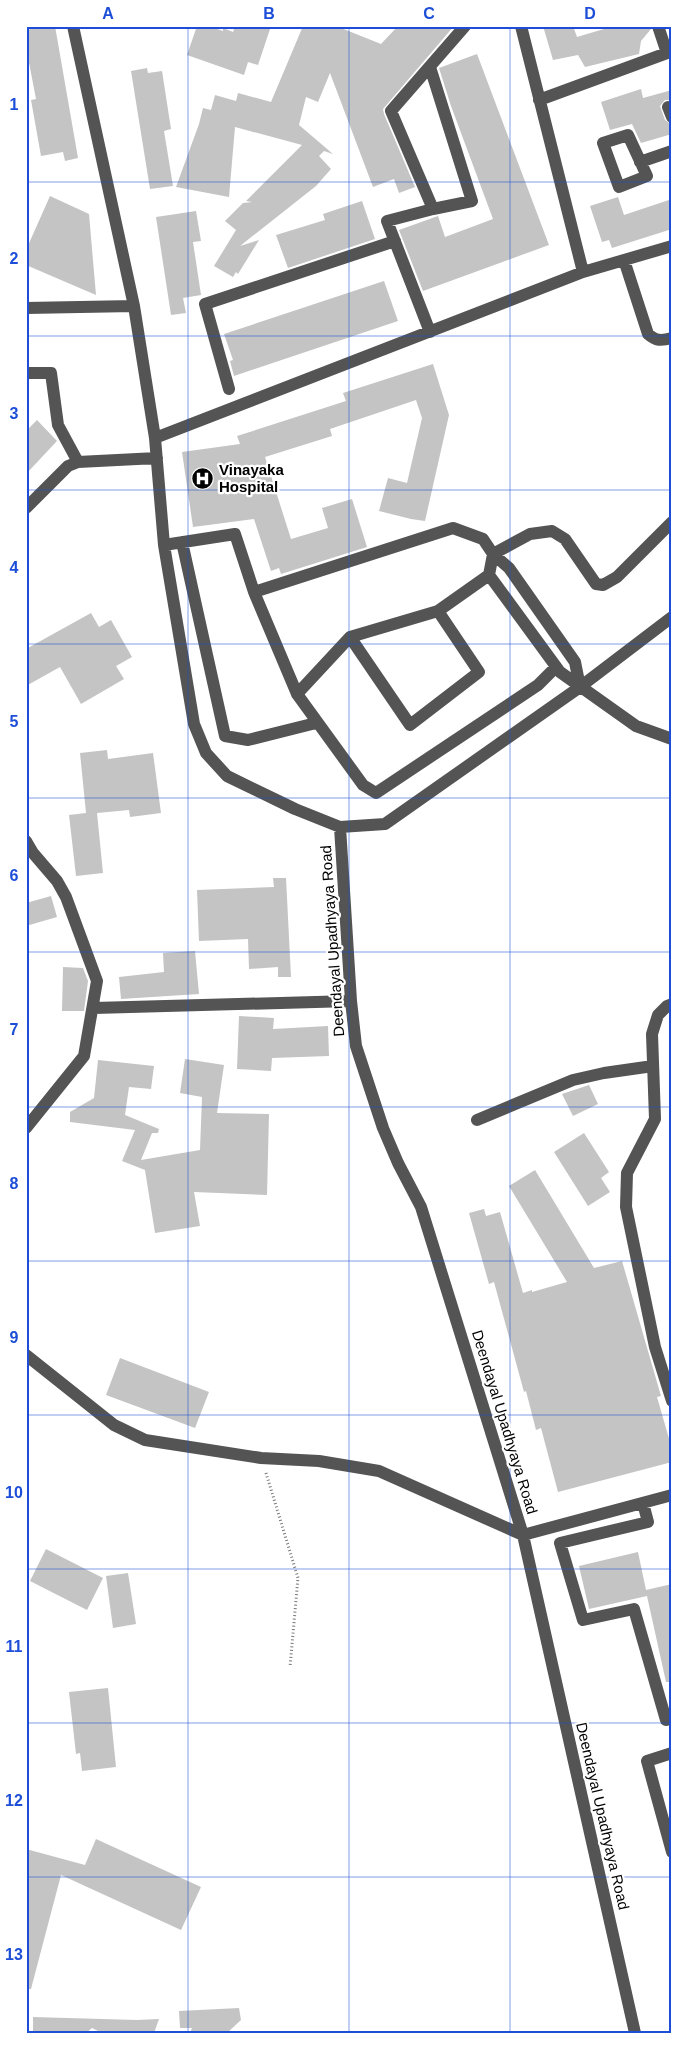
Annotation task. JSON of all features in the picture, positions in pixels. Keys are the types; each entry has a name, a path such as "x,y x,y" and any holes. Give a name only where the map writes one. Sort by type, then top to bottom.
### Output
{"street":[{"path":"73,26 134,306 155,438 164,545 194,724 206,753 227,776 295,809 340,827 385,824 580,687 672,617"},
{"path":"433,209 391,111 465,26"},
{"path":"521,26 583,272"},
{"path":"540,100 667,53 658,26"},
{"path":"430,67 472,201 387,221 430,332"},
{"path":"640,162 672,151"},
{"path":"229,389 205,304 394,241"},
{"path":"155,438 583,272 672,246"},
{"path":"624,260 648,334 655,340 672,338"},
{"path":"26,308 134,306"},
{"path":"26,373 51,373 58,425 78,462"},
{"path":"26,508 68,466 78,462 157,458"},
{"path":"297,694 350,636 438,611 489,575 494,554 530,534 552,531 565,539 596,584 603,586 617,577 672,522"},
{"path":"254,592 453,528 483,539 494,554 509,568 575,662 580,687"},
{"path":"164,545 235,534 254,592 297,694 316,723 363,785 376,793 538,685 556,667"},
{"path":"182,542 225,736 248,740 316,723"},
{"path":"489,575 560,672 636,726 672,739"},
{"path":"350,636 410,724 479,672 438,611"},
{"name":"Deendayal Upadhyaya Road","path":"340,827 351,1001 356,1046 383,1128 421,1208 523,1535 635,2033"},
{"path":"26,841 33,853 57,881 66,897 97,981 94,1008 84,1056 26,1128"},
{"path":"94,1008 351,1001"},
{"path":"672,1004 667,1006 658,1015 652,1034 654,1119 627,1173 626,1207 655,1347 672,1401"},
{"path":"477,1120 573,1080 604,1073 653,1066"},
{"path":"26,1355 114,1425 145,1440 261,1458 319,1461 379,1471 523,1535 672,1495"},
{"path":"643,1503 648,1522 560,1543 583,1620 634,1609 666,1720 672,1718"},
{"path":"671,1848 648,1760 672,1753"}],"path":[{"path":"261,1458 298,1578 290,1667"}],"building":[{"path":"55,26 78,158 65,161 63,152 41,156 31,100 36,99 26,47 26,30"},
{"path":"197,26 209,26 223,31 223,28 233,32 235,26 271,26 258,65 248,62 244,75 187,55"},
{"path":"303,26 336,26 381,44 398,26 454,26 383,109 415,187 399,193 394,179 373,187 330,73 318,102 306,97 299,125 333,154 324,151 319,156 331,169 316,186 240,246 259,240 238,274 236,272 233,277 214,266 236,230 225,221 243,203 252,202 246,201 302,145 235,127 229,197 176,187 203,108 211,110 215,95 236,101 238,93 271,102"},
{"path":"543,26 573,26 577,37 614,26 650,26 651,29 641,41 639,54 585,67 578,55 553,60"},
{"path":"477,54 549,245 423,291 399,230 438,216 445,237 493,219 439,68"},
{"path":"147,68 148,73 162,71 171,129 164,131 173,186 150,189 131,71"},
{"path":"641,89 643,98 672,90 672,100 665,100 660,106 665,120 672,125 672,134 641,143 632,124 610,130 601,102"},
{"path":"50,196 89,214 96,295 26,265 26,250"},
{"path":"618,197 624,215 672,199 672,229 612,248 609,240 602,242 590,206"},
{"path":"362,201 375,239 288,268 276,235 325,220 323,214"},
{"path":"196,211 201,241 193,242 201,295 183,298 186,313 171,315 156,217"},
{"path":"384,281 398,321 234,376 230,361 233,360 224,334"},
{"path":"433,364 449,415 425,521 379,511 388,478 407,483 422,418 416,400 330,429 332,436 265,457 291,539 328,528 322,508 352,499 367,547 281,574 279,568 271,571 254,519 193,527 182,452 240,444 237,436 346,401 343,393"},
{"path":"37,420 57,441 26,474 26,431"},
{"path":"91,613 99,627 111,620 132,657 116,666 124,679 81,704 60,667 26,686 26,649"},
{"path":"107,750 108,759 153,753 161,813 130,817 129,810 97,813 103,873 76,876 69,815 86,813 80,753"},
{"path":"273,878 286,878 291,977 278,977 278,967 249,969 248,939 199,941 197,890 274,887"},
{"path":"51,896 57,917 26,926 26,903"},
{"path":"195,951 199,994 121,999 119,977 164,972 163,953"},
{"path":"63,967 83,968 88,981 84,1011 62,1011"},
{"path":"239,1016 274,1018 273,1029 328,1026 329,1056 272,1058 271,1071 237,1069"},
{"path":"185,1059 224,1065 217,1113 269,1114 267,1195 194,1192 200,1226 155,1233 145,1170 122,1161 135,1130 70,1122 70,1112 94,1098 98,1060 154,1066 151,1089 129,1087 125,1115 159,1129 158,1133 152,1133 141,1160 200,1150 202,1097 180,1093"},
{"path":"589,1085 598,1104 573,1116 562,1094"},
{"path":"584,1133 609,1172 601,1178 610,1192 588,1206 554,1152"},
{"path":"535,1170 594,1268 622,1261 661,1396 657,1397 670,1442 672,1442 672,1462 558,1492 541,1428 536,1430 494,1282 489,1284 469,1213 484,1209 486,1216 500,1212 523,1293 567,1282 509,1186"},
{"path":"120,1358 209,1392 195,1428 106,1395"},
{"path":"46,1549 103,1578 87,1610 30,1581"},
{"path":"638,1552 646,1590 672,1584 672,1682 666,1682 647,1596 589,1609 579,1566"},
{"path":"128,1573 136,1624 113,1628 106,1576"},
{"path":"108,1688 116,1767 82,1771 80,1753 76,1754 69,1692"},
{"path":"96,1839 201,1887 181,1930 61,1875 31,1989 26,1989 26,1849 85,1865"},
{"path":"239,2008 241,2020 227,2033 190,2033 192,2028 180,2028 179,2011"},
{"path":"33,2017 159,2019 154,2033 102,2033 92,2028 86,2033 33,2033"}],"place":[{"name":"Vinayaka Hospital","path":"203,478"}]}
